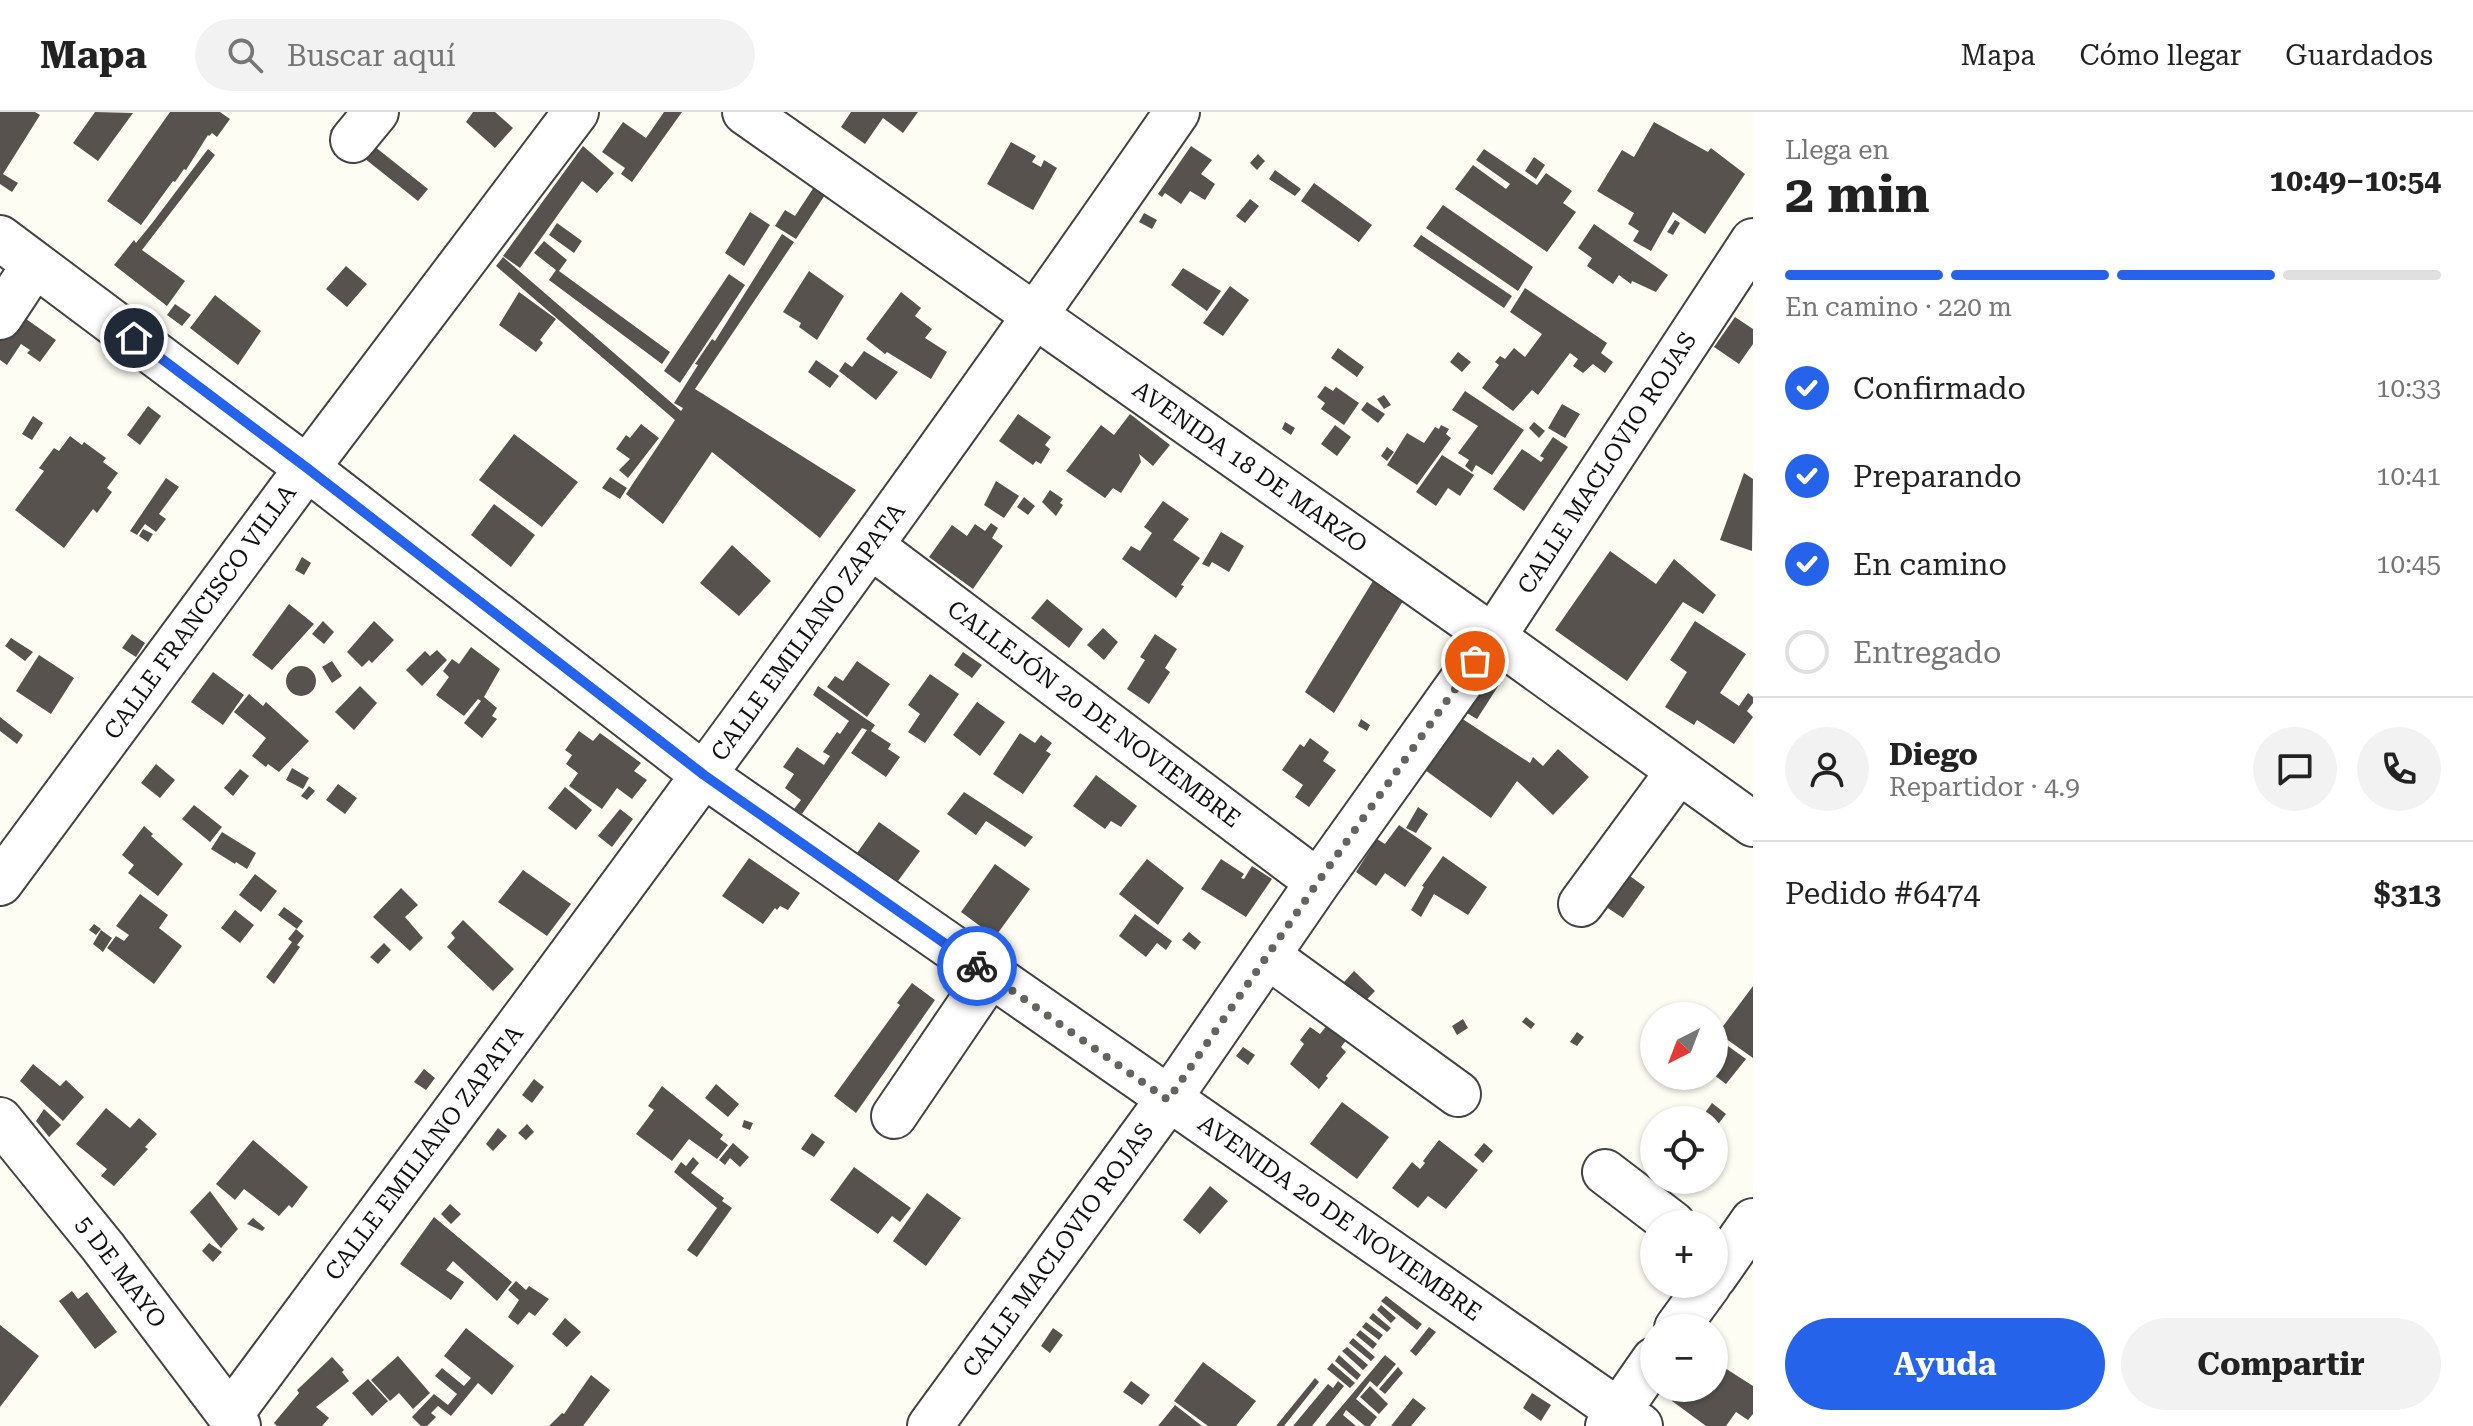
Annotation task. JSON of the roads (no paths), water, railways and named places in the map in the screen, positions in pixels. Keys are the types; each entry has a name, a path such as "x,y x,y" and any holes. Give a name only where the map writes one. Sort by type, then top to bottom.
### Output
{"street":[{"name":"CALLE FRANCISCO VILLA","path":"0,883 307,468 576,112"},
{"name":"AVENIDA 18 DE MARZO","path":"745,112 1493,637 1753,824"},
{"name":"CALLE EMILIANO ZAPATA","path":"234,1420 871,546 1036,317 1177,112"},
{"name":"AVENIDA 20 DE NOVIEMBRE","path":"0,238 307,468 704,775 1622,1421"},
{"name":"CALLE MACLOVIO ROJAS","path":"930,1426 1168,1100 1318,882 1493,637 1753,241"},
{"path":"0,317 35,264"},
{"name":"CALLEJÓN 20 DE NOVIEMBRE","path":"871,546 1318,882"},
{"path":"1581,904 1678,772"},
{"path":"1268,956 1458,1094"},
{"path":"894,1116 990,975"},
{"name":"5 DE MAYO","path":"0,1120 103,1247 234,1420"},
{"path":"1605,1172 1655,1210"},
{"path":"1728,1264 1753,1221"},
{"path":"1689,1314 1702,1298"},
{"path":"1622,1421 1640,1387"}]}
